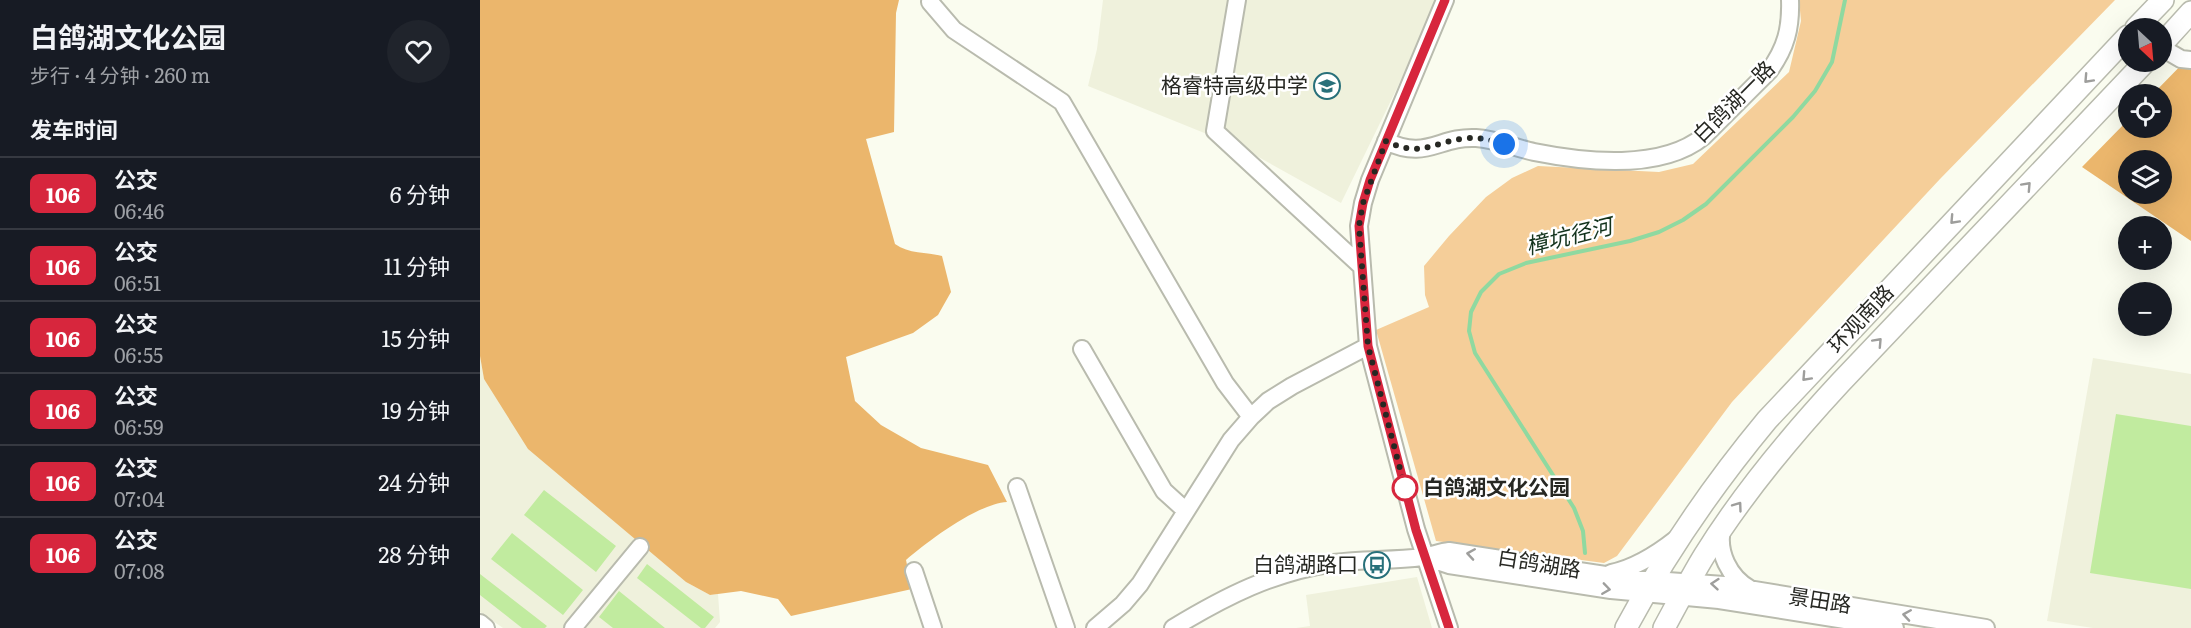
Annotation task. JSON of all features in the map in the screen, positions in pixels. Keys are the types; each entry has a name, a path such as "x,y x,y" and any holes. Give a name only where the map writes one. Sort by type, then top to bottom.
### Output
{"main road":[{"path":"2146,18 2163,0"},
{"path":"2172,33 2191,12"},
{"name":"环观南路","path":"1626,628 1679,537 1725,471 1789,395 2118,47"},
{"name":"环观南路","path":"1664,628 1722,529 1769,465 1813,412 2136,72"}],"street":[{"path":"1237,0 1215,131 1361,266"},
{"path":"1445,0 1386,141 1363,203 1359,226 1368,346 1416,530 1449,628"},
{"name":"白鸽湖一路","path":"1386,141 1400,148 1411,150 1475,138 1554,155 1622,161 1654,158 1682,150 1704,136 1769,71 1777,60 1789,34 1790,0"},
{"path":"930,2 954,30 1062,102 1225,383 1251,417"},
{"path":"2172,54 2181,59 2191,60"},
{"path":"1095,628 1123,604 1140,584 1231,440 1251,417 1269,401 1292,386 1368,346"},
{"path":"1082,349 1164,491 1186,511"},
{"path":"1017,487 1066,628"},
{"path":"1722,529 1720,546 1723,556 1733,574 1751,590"},
{"path":"1599,574 1636,564 1656,554 1679,537"},
{"path":"573,628 640,547"},
{"name":"白鸽湖路","path":"1173,628 1247,587 1275,577 1336,563 1425,557 1449,551 1599,574 1649,586"},
{"name":"白鸽湖路","path":"1425,557 1449,565 1611,590 1649,586"},
{"path":"914,571 933,628"},
{"name":"景田路","path":"1649,586 1751,590 1986,628"},
{"name":"景田路","path":"1685,589 1719,600 1895,628"},
{"path":"480,623 486,628"}],"shaded area":[{"path":"480,0 899,0 896,13 894,132 866,139 895,244 912,251 942,256 951,292 938,315 913,333 846,357 855,401 881,425 921,448 988,465 1007,502 995,504 968,516 906,560 912,589 791,616 778,599 741,591 710,595 686,582 528,449 484,379 480,356"},
{"path":"1103,0 1440,0 1341,203 1244,149 1088,86 1097,49"},
{"name":"白鸽湖文化公园","path":"1799,0 2115,0 1940,179 1732,402 1617,556 1604,563 1436,541 1376,330 1429,307 1425,295 1424,266 1486,197 1512,178 1538,166 1659,172 1693,164 1789,72 1801,21"},
{"path":"2191,55 2191,241 2172,228 2172,216 2154,216 2136,204 2172,204 2172,150 2118,150 2118,191 2082,167 2118,130 2118,138 2172,138 2172,84 2163,84"},
{"path":"480,356 484,379 613,520 686,582 710,595 718,594 720,622 715,628 503,628 480,612"},
{"path":"2093,358 2191,374 2191,628 2093,628 2047,621"},
{"path":"1417,577 1432,628 1296,628 1310,626 1306,595"}],"building":[{"path":"2116,414 2191,426 2191,589 2090,573"},
{"path":"544,490 616,546 596,572 524,515"},
{"path":"512,533 583,590 563,615 491,559"},
{"path":"647,564 714,617 705,628 701,628 637,578"},
{"path":"480,574 547,626 545,628 522,628 480,595"},
{"path":"619,591 665,628 613,628 599,617"}],"waterway":[{"name":"樟坑径河","path":"1585,553 1583,531 1574,508 1475,353 1469,331 1471,312 1481,292 1499,274 1526,263 1630,241 1659,232 1683,220 1706,204 1793,117 1815,91 1832,62 1845,0"}],"bus line":[{"name":"106","path":"1445,0 1370,180 1359,226 1365,324 1371,361 1416,530 1449,628"}],"place":[{"name":"格睿特高级中学","path":"1327,86"},
{"name":"白鸽湖文化公园","path":"1405,488"},
{"name":"白鸽湖路口","path":"1377,565"}],"route":[{"path":"1405,488 1368,346 1359,226 1363,203 1386,141 1400,148 1411,150 1475,138 1504,144"}]}
